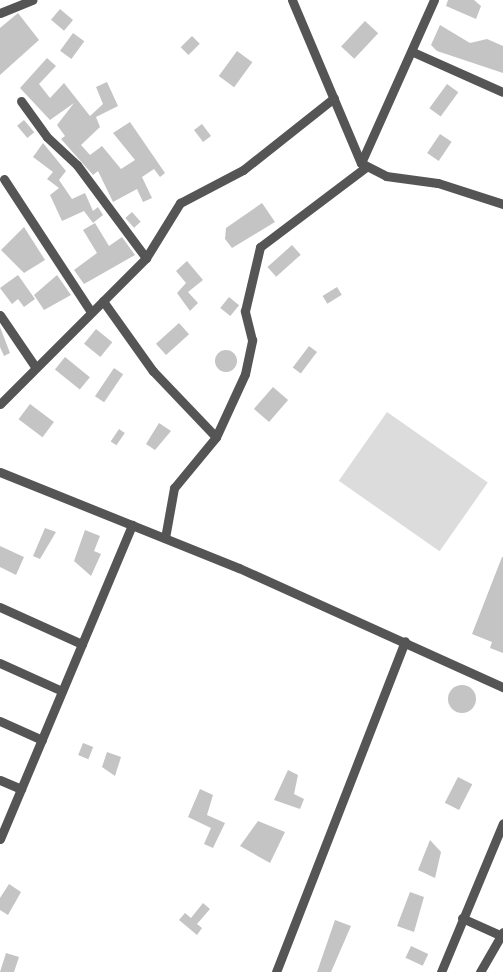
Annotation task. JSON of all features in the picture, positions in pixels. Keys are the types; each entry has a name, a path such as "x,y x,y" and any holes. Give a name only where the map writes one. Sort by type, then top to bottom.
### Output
{"street":[{"path":"0,13 33,0"},
{"path":"292,0 363,165"},
{"path":"165,538 174,488 216,437 252,352 245,311 260,247 363,165 434,0"},
{"path":"413,52 503,92"},
{"path":"0,404 34,365 146,258 180,203 243,170 334,99"},
{"path":"21,102 83,172 146,258"},
{"path":"363,165 503,204"},
{"path":"4,179 91,312"},
{"path":"103,301 153,371 216,437"},
{"path":"0,315 34,365"},
{"path":"0,472 165,538 503,687"},
{"path":"0,839 132,525"},
{"path":"0,606 82,644"},
{"path":"276,972 405,642"},
{"path":"0,663 62,691"},
{"path":"0,721 42,740"},
{"path":"0,780 21,789"},
{"path":"441,972 462,918 501,834 503,823"},
{"path":"462,918 502,934 480,972"}],"shaded area":[{"path":"387,412 488,483 440,551 339,481"}],"building":[{"path":"448,0 474,0 481,6 476,19 446,6"},
{"path":"60,9 73,20 64,31 51,20"},
{"path":"18,13 39,40 0,75 0,28"},
{"path":"365,21 378,33 354,59 341,47"},
{"path":"440,25 470,43 487,39 503,46 503,73 437,51 431,45"},
{"path":"73,33 84,41 71,59 60,51"},
{"path":"192,36 200,44 188,55 181,47"},
{"path":"237,51 252,62 234,87 219,76"},
{"path":"47,58 56,66 39,84 50,98 64,83 90,116 103,104 96,87 107,82 118,106 96,117 100,127 81,145 90,155 102,146 121,169 135,160 113,133 130,122 165,173 160,177 154,169 142,177 152,198 143,202 137,189 113,202 98,171 93,175 61,139 65,136 57,125 74,103 50,120 20,88"},
{"path":"447,84 458,92 441,116 429,108"},
{"path":"24,120 34,132 27,138 17,126"},
{"path":"202,124 211,136 203,142 194,130"},
{"path":"440,134 452,142 439,161 427,153"},
{"path":"43,143 66,171 59,180 72,199 85,193 93,211 98,207 103,215 93,223 84,211 62,221 50,195 59,188 47,179 53,172 33,157"},
{"path":"262,203 275,222 232,248 225,239 226,228"},
{"path":"132,212 141,222 134,228 125,218"},
{"path":"95,223 109,246 122,237 135,255 84,284 74,270 97,253 83,230"},
{"path":"24,227 45,260 24,273 1,250"},
{"path":"292,245 301,255 276,277 267,267"},
{"path":"187,261 203,280 188,292 198,303 190,311 177,293 186,283 176,271"},
{"path":"18,275 35,299 24,307 18,299 12,304 0,288"},
{"path":"57,275 71,295 44,310 34,295"},
{"path":"337,287 342,295 327,304 323,296"},
{"path":"229,297 239,305 230,316 220,308"},
{"path":"179,323 189,334 166,355 156,344"},
{"path":"0,327 10,353 4,356 0,347"},
{"path":"96,329 112,342 100,357 84,344"},
{"path":"309,346 317,352 301,374 293,368"},
{"path":"226,350 234,353 237,361 234,369 226,372 218,369 215,361 218,353"},
{"path":"65,357 90,377 80,390 55,369"},
{"path":"114,368 123,374 104,402 95,396"},
{"path":"273,387 288,400 269,422 254,409"},
{"path":"30,404 54,422 43,437 19,419"},
{"path":"159,423 171,431 155,450 146,444"},
{"path":"119,429 125,433 116,445 111,441"},
{"path":"45,528 56,532 40,559 33,556"},
{"path":"85,530 100,536 94,551 101,554 91,576 74,561"},
{"path":"0,546 24,557 16,575 0,567"},
{"path":"502,557 503,653 490,648 492,642 472,634"},
{"path":"462,685 472,689 476,699 472,709 462,713 452,709 448,699 452,689"},
{"path":"83,743 93,747 88,759 78,755"},
{"path":"107,752 121,757 115,776 102,767"},
{"path":"288,770 298,775 294,794 304,799 300,809 274,800"},
{"path":"458,777 472,784 459,810 445,803"},
{"path":"200,789 213,795 207,815 225,823 213,848 204,844 211,828 188,817"},
{"path":"258,821 285,832 270,863 240,846"},
{"path":"430,840 441,852 435,878 418,870"},
{"path":"9,884 21,892 8,915 0,910 0,898"},
{"path":"410,892 424,897 414,932 397,926"},
{"path":"203,903 210,909 197,924 202,928 197,935 179,920 185,913 191,918"},
{"path":"335,920 351,926 331,972 317,972"},
{"path":"411,946 428,954 423,966 406,958"},
{"path":"6,953 19,957 14,972 0,972"}]}
